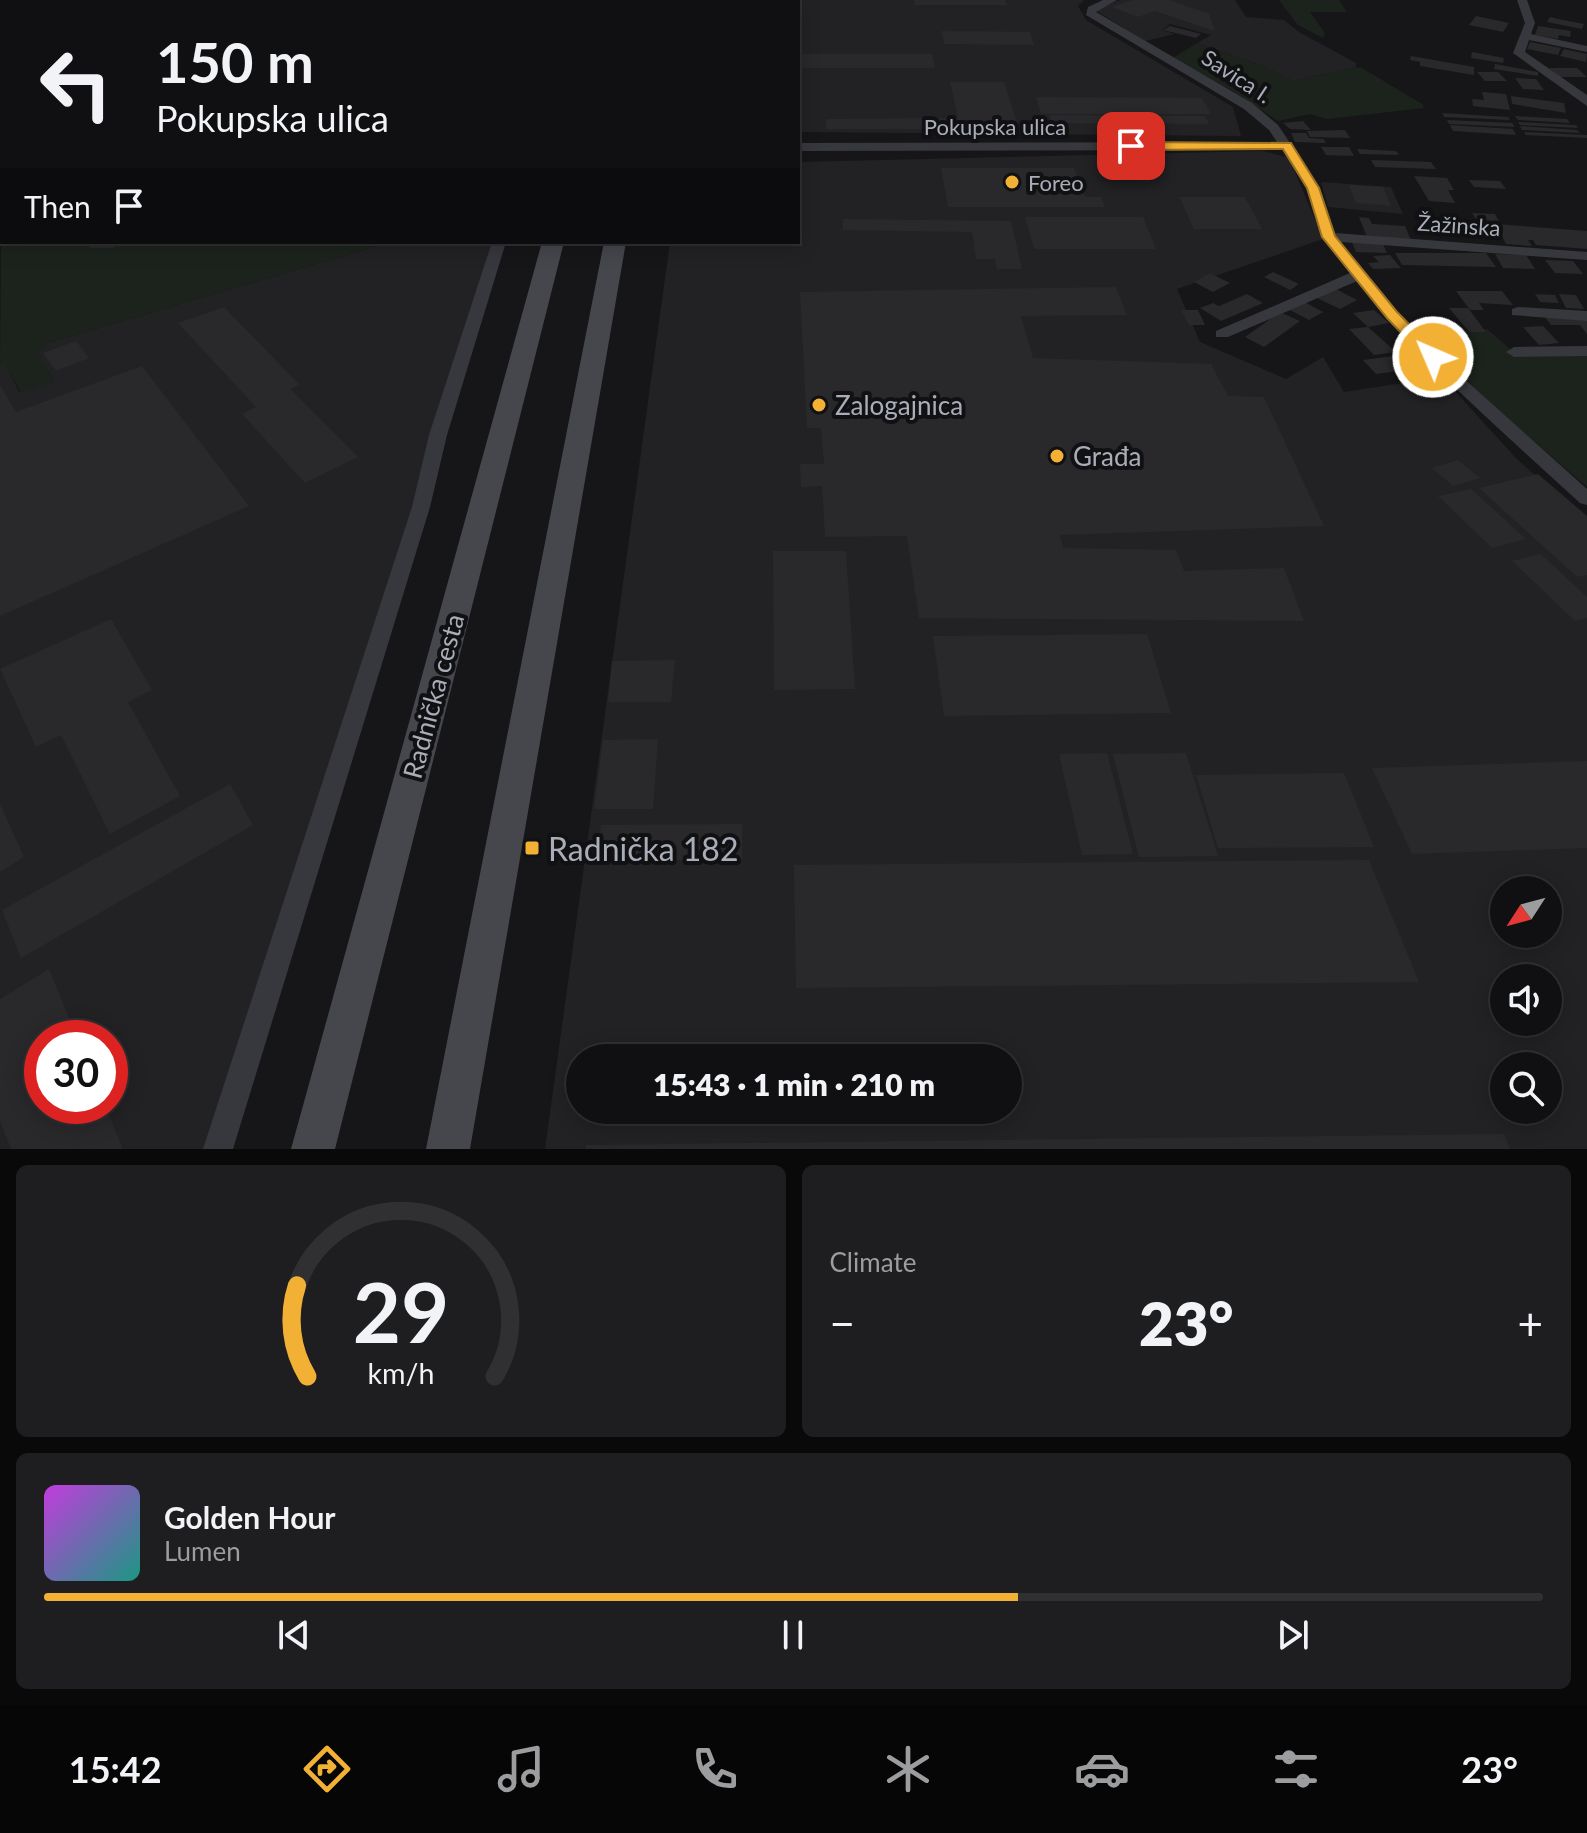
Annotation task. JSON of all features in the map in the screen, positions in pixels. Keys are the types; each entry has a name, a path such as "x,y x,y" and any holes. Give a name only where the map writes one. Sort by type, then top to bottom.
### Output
{"main road":[{"name":"Radnička cesta","path":"313,1149 552,244"},
{"path":"448,1149 615,244"}],"street":[{"name":"Savica I.","path":"1112,0 1092,9 1090,13 1248,106 1274,128 1313,188 1329,237 1392,315 1454,379 1587,499"},
{"path":"1522,0 1530,17 1519,53 1573,88 1587,102"},
{"path":"1525,36 1587,49"},
{"name":"Pokupska ulica","path":"800,147 1287,146"},
{"name":"Žažinska","path":"1329,237 1587,256"},
{"path":"218,1149 421,507 438,435 498,244"},
{"path":"1222,334 1359,275"},
{"path":"1518,312 1587,316"},
{"path":"1514,352 1587,351"}],"shaded area":[{"path":"800,0 1084,0 1078,6 1086,20 1233,107 1241,136 800,132"},
{"path":"1120,0 1235,0 1246,17 1284,20 1299,32 1356,63 1356,67 1293,81 1263,66 1197,43 1211,35 1170,24 1162,30 1175,34 1145,41 1095,10"},
{"path":"1279,0 1339,0 1347,12 1310,12 1325,33 1323,38 1298,25"},
{"path":"1197,43 1263,66 1293,81 1362,68 1424,108 1327,119 1310,114 1278,121 1231,90 1173,58"},
{"path":"1263,151 1286,157 1291,162 1323,239 1177,289 1200,342 1286,379 1323,357 1344,392 1442,377 1515,457 1587,522 1587,1149 545,1149 670,244 800,244 800,162"},
{"path":"1321,182 1391,187 1403,214 1328,207"},
{"path":"1,244 383,244 48,343 39,354 55,381 21,393 5,364 0,365"},
{"path":"383,244 492,244 420,491 209,1149 0,1149 0,365 5,363 19,392 42,347 48,343"},
{"path":"1487,329 1517,355 1587,355 1587,487 1498,410 1420,336"}],"building":[{"path":"914,0 1005,0 1007,5 915,5"},
{"path":"1132,0 1170,0 1209,14 1215,31 1155,11 1138,17 1112,7"},
{"path":"1476,16 1509,23 1503,32 1469,25"},
{"path":"1550,17 1584,24 1582,29 1547,22"},
{"path":"1170,26 1201,34 1196,38 1163,30"},
{"path":"1538,26 1571,31 1570,37 1559,35 1558,39 1535,35"},
{"path":"942,31 1030,32 1034,45 944,44"},
{"path":"1530,42 1561,48 1558,55 1527,49"},
{"path":"1564,49 1587,54 1586,62 1560,56"},
{"path":"1472,52 1504,58 1503,63 1471,58"},
{"path":"800,54 932,54 935,68 800,68"},
{"path":"1411,56 1474,67 1474,75 1420,66 1420,62 1410,60"},
{"path":"1495,64 1538,72 1538,76 1494,69"},
{"path":"1549,68 1577,68 1587,77 1559,77"},
{"path":"1477,72 1498,72 1507,81 1485,81"},
{"path":"1515,78 1536,79 1544,90 1523,89"},
{"path":"950,82 1004,82 1019,129 826,129 826,119 958,118"},
{"path":"1482,92 1506,94 1510,110 1473,106 1472,99 1484,100"},
{"path":"1511,96 1564,103 1566,113 1512,104"},
{"path":"1036,97 1202,98 1211,114 1041,114"},
{"path":"1442,113 1508,117 1510,120 1444,117"},
{"path":"1049,115 1205,116 1209,124 1052,123"},
{"path":"1515,116 1567,119 1570,123 1518,120"},
{"path":"1447,120 1512,123 1515,127 1449,124"},
{"path":"1303,121 1311,130 1290,129 1283,123"},
{"path":"1518,122 1576,125 1578,128 1520,125"},
{"path":"1450,125 1513,129 1516,135 1453,131"},
{"path":"1520,126 1577,130 1580,133 1522,130"},
{"path":"1345,130 1350,138 1310,137 1307,131"},
{"path":"1524,132 1587,135 1587,138 1526,135"},
{"path":"1291,133 1306,133 1309,138 1324,139 1326,143 1295,142"},
{"path":"1321,147 1349,147 1354,156 1326,155"},
{"path":"1357,149 1396,151 1399,155 1360,154"},
{"path":"1371,160 1431,162 1436,169 1375,167"},
{"name":"Foreo","path":"941,168 1074,168 1085,197 1101,197 1105,207 948,207"},
{"path":"1414,176 1447,178 1454,190 1448,190 1455,203 1429,201"},
{"path":"1469,180 1500,181 1506,189 1474,187"},
{"path":"1349,185 1383,187 1391,206 1356,203"},
{"path":"1179,197 1245,197 1262,229 1194,229"},
{"path":"1472,213 1495,214 1499,222 1477,221"},
{"path":"1025,217 1143,217 1156,249 1034,249"},
{"path":"1359,217 1369,218 1372,224 1405,226 1411,240 1367,237"},
{"path":"843,219 1011,221 1022,269 997,269 995,259 976,259 972,232 843,230"},
{"path":"1496,224 1587,231 1587,249 1536,245 1533,240 1528,240 1532,246 1506,244"},
{"path":"1351,240 1382,242 1387,253 1356,252"},
{"path":"92,244 117,244 114,248 89,248"},
{"path":"1395,253 1486,253 1496,267 1402,265"},
{"path":"1495,254 1526,255 1535,269 1503,268"},
{"path":"1390,255 1401,268 1373,269 1368,263 1379,262 1373,256"},
{"path":"1545,260 1573,261 1583,274 1555,273"},
{"path":"1273,272 1299,284 1290,290 1264,277"},
{"path":"1210,273 1230,283 1213,292 1194,282"},
{"name":"Građa","path":"1116,287 1127,315 1021,316 1033,358 1211,364 1228,396 1264,397 1324,526 1060,535 1063,548 1176,550 1184,571 1284,568 1304,621 919,618 907,536 825,537 822,486 801,487 800,464 824,464 821,428 807,428 800,292"},
{"path":"1334,288 1357,300 1340,309 1317,298"},
{"path":"1456,291 1502,291 1513,305 1479,303 1484,310 1470,310"},
{"path":"1247,294 1263,303 1221,321 1200,308 1213,303 1219,306"},
{"path":"1535,294 1555,295 1559,303 1540,302"},
{"path":"1559,294 1576,295 1584,309 1566,308"},
{"path":"1301,300 1323,312 1309,320 1286,308"},
{"path":"224,307 300,385 290,389 358,457 305,483 242,414 256,407 178,323"},
{"path":"1449,308 1468,308 1486,332 1469,332"},
{"path":"1181,310 1198,310 1205,325 1189,325"},
{"path":"1374,310 1389,323 1368,327 1353,313"},
{"path":"1280,312 1300,321 1264,347 1245,337"},
{"path":"1545,317 1587,318 1587,334 1580,325 1551,325"},
{"path":"1543,326 1559,343 1539,345 1523,327"},
{"path":"1368,327 1396,352 1374,355 1349,329"},
{"path":"76,341 89,358 56,371 43,353"},
{"path":"1401,355 1415,369 1376,374 1363,360"},
{"path":"142,366 249,506 0,616 0,385 16,412"},
{"path":"1458,460 1480,478 1453,486 1432,468"},
{"path":"1538,474 1587,516 1587,575 1577,577 1479,488"},
{"path":"1471,489 1526,539 1492,548 1438,496"},
{"path":"773,551 846,551 855,689 774,690"},
{"path":"1541,554 1587,597 1587,618 1575,621 1512,561"},
{"path":"111,619 152,690 128,702 180,796 110,834 61,735 36,747 0,669"},
{"path":"1147,634 1171,713 944,716 933,636"},
{"path":"675,660 671,702 608,702 612,661"},
{"path":"658,739 653,809 594,809 603,740"},
{"path":"1107,753 1133,854 1082,855 1059,754"},
{"path":"1186,753 1218,856 1139,857 1113,754"},
{"path":"1587,761 1587,848 1412,854 1372,768"},
{"path":"1344,773 1374,847 1218,848 1196,775"},
{"path":"230,784 253,825 21,958 2,910"},
{"path":"0,804 24,857 0,872"},
{"path":"742,824 742,859 597,861 601,825"},
{"path":"1369,860 1419,982 796,988 794,865"},
{"path":"49,969 70,1020 24,1020 24,1124 113,1124 123,1149 11,1149 0,1121 0,999"},
{"path":"1504,1134 1510,1149 586,1149 586,1145"}],"place":[{"name":"Foreo","path":"1012,182"},
{"name":"Zalogajnica","path":"819,405"},
{"name":"Građa","path":"1057,456"},
{"name":"Radnička 182","path":"532,848"}],"route":[{"path":"1131,146 1287,146 1313,188 1329,237 1392,315 1433,357"}]}
